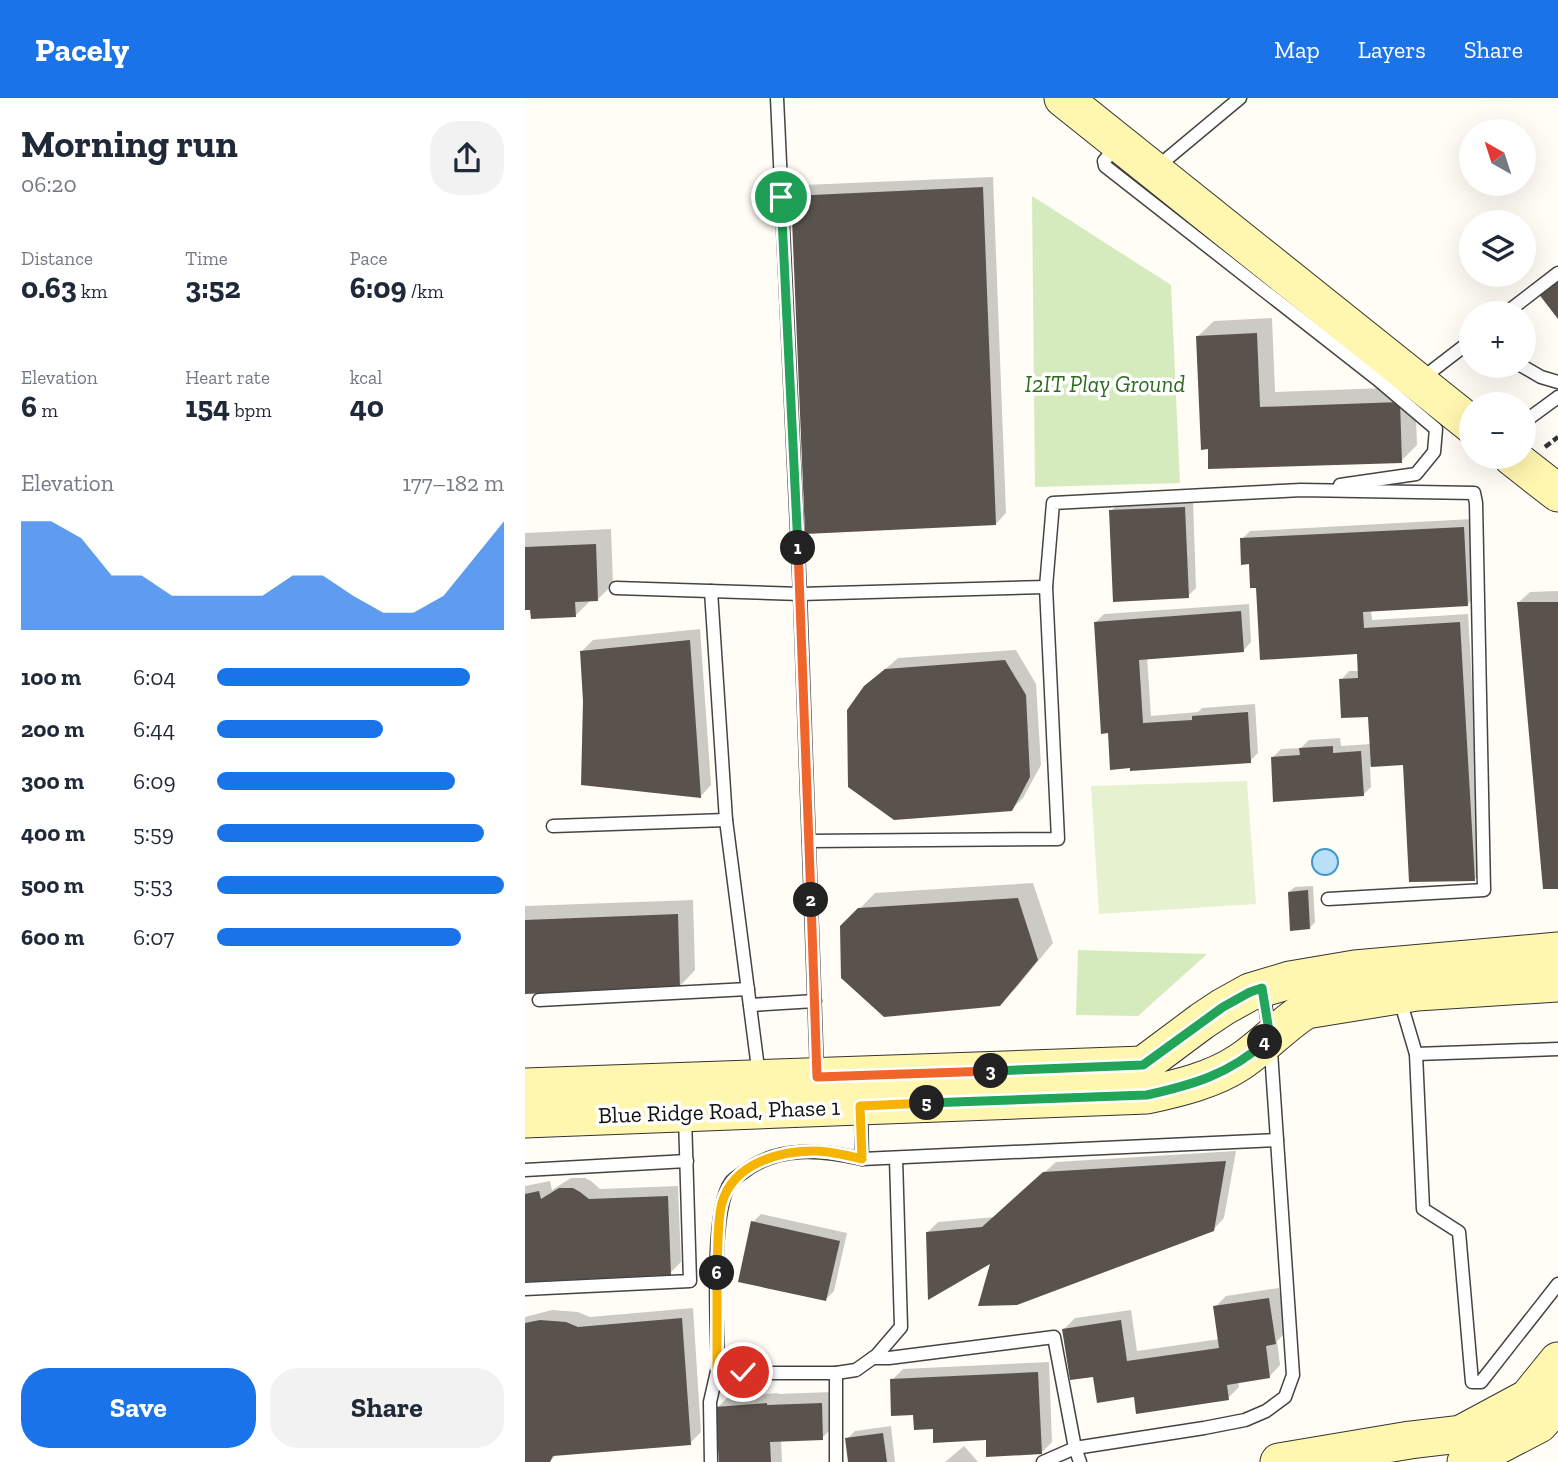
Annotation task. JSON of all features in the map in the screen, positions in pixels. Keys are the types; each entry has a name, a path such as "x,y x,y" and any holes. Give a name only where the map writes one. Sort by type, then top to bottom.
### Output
{"street":[{"path":"1063,98 1459,415"},
{"path":"1527,469 1558,493"},
{"name":"Blue Ridge Road, Phase 1","path":"525,1087 1143,1065 1223,1007 1262,988 1314,975 1355,969 1558,951"},
{"name":"Blue Ridge Road, Phase 1","path":"525,1119 1147,1095 1222,1073 1306,1010 1398,994 1558,983"},
{"path":"1461,1452 1528,1398 1558,1361"},
{"path":"1279,1462 1410,1440 1461,1452 1539,1424 1558,1403"}],"lane":[{"path":"777,98 800,594 817,1077"},
{"path":"1153,171 1240,98"},
{"path":"1119,143 1104,162 1105,166 1377,379 1436,429 1434,453 1416,474 1301,491"},
{"path":"1522,301 1558,273"},
{"path":"1417,382 1459,350"},
{"path":"1536,374 1558,382"},
{"path":"1536,413 1558,397"},
{"path":"809,841 1058,839 1046,587 1053,503 1301,491 1474,493 1484,890 1328,899"},
{"path":"616,588 800,594 1046,587"},
{"path":"711,591 726,820 759,1080"},
{"path":"553,826 726,820"},
{"path":"1043,1462 1075,1448 1245,1420 1266,1411 1285,1397 1293,1375 1270,1037 1262,988"},
{"path":"539,1000 748,989"},
{"path":"1398,994 1416,1055 1423,1209 1459,1232 1472,1382 1481,1382 1558,1284"},
{"path":"750,1005 815,1001"},
{"path":"1416,1055 1558,1049"},
{"path":"860,1106 862,1159"},
{"path":"525,1289 690,1281 685,1113"},
{"path":"711,1462 710,1402 717,1367 716,1309 722,1203 731,1181 748,1168 781,1154 812,1151 862,1159 1277,1140"},
{"path":"717,1367 755,1373 836,1373 856,1370 877,1355 901,1327 896,1157"},
{"path":"525,1170 687,1161"},
{"path":"873,1358 1054,1337 1080,1462"},
{"path":"836,1373 837,1462"}],"green space":[{"name":"I2IT Play Ground","path":"1032,196 1171,285 1180,483 1035,487"},
{"path":"1247,781 1256,904 1099,914 1091,786"},
{"path":"1078,950 1207,954 1138,1016 1076,1015"}],"water":[{"path":"1325,849 1334,853 1338,862 1334,871 1325,875 1316,871 1312,862 1316,853"}],"building":[{"path":"983,187 996,525 805,534 791,196"},
{"path":"1558,278 1558,319 1538,293"},
{"path":"1257,333 1260,407 1400,402 1402,463 1208,469 1208,449 1201,450 1196,336"},
{"path":"1185,507 1189,598 1113,602 1109,510"},
{"path":"1464,527 1468,606 1363,612 1364,628 1460,622 1475,881 1409,882 1403,765 1371,767 1368,717 1341,718 1339,679 1358,678 1357,654 1260,660 1256,588 1250,588 1249,564 1241,565 1240,538"},
{"path":"596,544 598,601 575,602 576,617 531,619 530,610 525,610 525,547"},
{"path":"1517,602 1558,602 1558,889 1543,889"},
{"path":"1241,611 1244,652 1139,660 1143,723 1192,720 1192,716 1248,712 1251,763 1110,770 1108,733 1101,734 1094,622"},
{"path":"690,640 701,798 581,785 583,701 580,651"},
{"path":"1005,660 1026,695 1030,777 1012,811 894,820 848,787 847,710 864,686 885,669"},
{"path":"1333,746 1333,753 1361,751 1364,796 1273,802 1271,757 1300,755 1299,748"},
{"path":"1308,890 1310,929 1290,931 1288,892"},
{"path":"1018,898 1038,960 1000,1006 884,1017 841,978 840,926 858,908"},
{"path":"678,914 680,988 525,994 525,920"},
{"path":"1226,1161 1214,1231 1017,1305 978,1306 990,1264 928,1300 926,1232 982,1227 1043,1172"},
{"path":"559,1188 573,1188 589,1199 668,1196 671,1275 525,1282 525,1194 539,1191 541,1199"},
{"path":"751,1221 840,1241 826,1301 738,1282"},
{"path":"1269,1298 1276,1344 1266,1346 1270,1378 1227,1385 1229,1400 1136,1414 1134,1397 1097,1403 1093,1377 1070,1380 1062,1329 1121,1320 1127,1361 1219,1348 1213,1306"},
{"path":"682,1318 691,1445 553,1456 550,1462 525,1462 525,1323 540,1320 566,1322 578,1327"},
{"path":"1038,1372 1042,1454 986,1457 986,1440 933,1443 933,1429 914,1430 913,1415 891,1416 890,1379"},
{"path":"822,1403 823,1440 770,1442 771,1462 719,1462 715,1407"},
{"path":"883,1433 887,1462 848,1462 845,1438"}],"route":[{"path":"743,1372 717,1367 716,1309 722,1203 731,1181 748,1168 781,1154 812,1151 862,1159 860,1106 1147,1095 1222,1073 1270,1037 1262,988 1223,1007 1143,1065 817,1077 800,594 781,197"}]}
